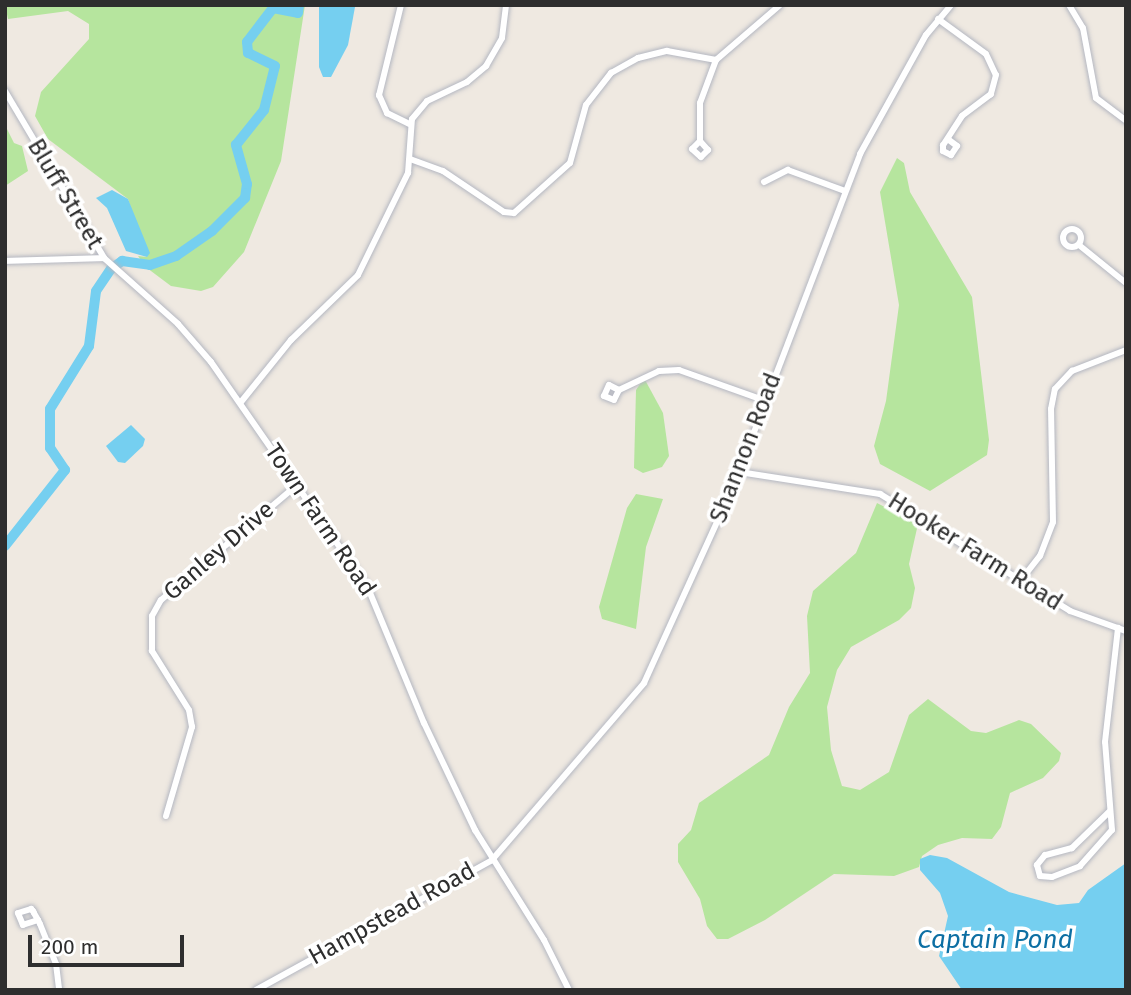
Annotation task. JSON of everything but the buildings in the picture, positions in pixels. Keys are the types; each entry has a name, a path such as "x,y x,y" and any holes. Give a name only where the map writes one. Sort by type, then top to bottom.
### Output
{"street":[{"path":"401,5 379,95 387,113 410,124"},
{"path":"241,402 291,340 358,275 406,178 410,159 410,124 427,101 467,82 486,66 502,38 506,5"},
{"path":"700,141 700,103 716,60 780,5"},
{"name":"Shannon Road","path":"492,860 651,673 739,472 845,191 883,110 938,19 951,5"},
{"path":"1069,5 1083,28 1096,98 1126,121"},
{"path":"938,19 986,54 996,75 991,94 959,120 949,140"},
{"path":"410,159 443,172 511,213 570,163 586,105 611,73 657,52 676,51 716,60"},
{"name":"Bluff Street","path":"5,91 104,258 137,287"},
{"path":"764,182 788,170 845,191"},
{"path":"1079,245 1126,283"},
{"path":"5,261 104,258"},
{"name":"Town Farm Road","path":"137,287 186,333 241,402 368,588 424,723 492,860 544,940 569,990"},
{"path":"1021,580 1040,556 1053,522 1051,409 1055,389 1072,371 1126,350"},
{"path":"618,390 659,371 679,370 766,401"},
{"name":"Hooker Farm Road","path":"739,472 880,494 1081,616 1126,631"},
{"name":"Ganley Drive","path":"166,816 192,727 188,710 152,651 152,616 161,600 296,486"},
{"path":"1109,812 1072,848 1045,855 1037,865 1040,876 1063,873 1085,862 1109,835 1109,812 1105,742 1118,628"},
{"name":"Hampstead Road","path":"256,990 492,860"},
{"path":"38,920 56,964 59,990"}],"green space":[{"path":"5,5 305,5 281,161 244,252 213,287 201,291 171,286 147,268 138,256 147,257 128,199 48,139 35,116 41,92 89,39 89,24 68,11 8,19"},
{"path":"5,125 14,143 22,146 28,171 5,186"},
{"path":"897,158 904,163 910,192 972,297 989,440 987,455 930,491 880,464 874,446 886,401 899,305 880,192"},
{"path":"644,378 663,413 669,456 662,467 643,473 634,468 636,390"},
{"path":"636,494 663,499 646,547 636,629 602,619 599,607 627,508"},
{"path":"877,503 918,524 909,564 915,588 911,608 899,620 851,647 837,670 827,707 831,750 842,786 860,790 889,772 909,715 928,699 971,731 986,733 1019,720 1031,724 1061,753 1059,761 1043,778 1010,793 1001,827 992,839 962,838 938,845 922,856 919,867 894,876 834,874 765,920 728,939 717,939 707,926 700,899 678,862 678,844 691,830 699,803 769,755 789,707 810,673 807,616 813,591 856,553"}],"water":[{"path":"319,5 355,7 348,45 331,77 323,77 319,67"},
{"path":"112,190 128,199 150,253 147,257 126,251 107,208 96,198"},
{"path":"131,425 145,439 143,446 125,463 118,462 106,446"},
{"name":"Captain Pond","path":"930,855 947,858 1009,892 1057,905 1079,903 1088,890 1126,863 1126,990 962,990 939,956 948,916 940,893 920,870 920,859"}],"waterway":[{"path":"5,546 65,470 50,448 50,409 89,346 96,291 111,269 122,261 150,265 176,256 212,231 245,198 247,184 236,145 264,110 275,66 248,53 247,42 273,8 298,13 299,5"}]}
